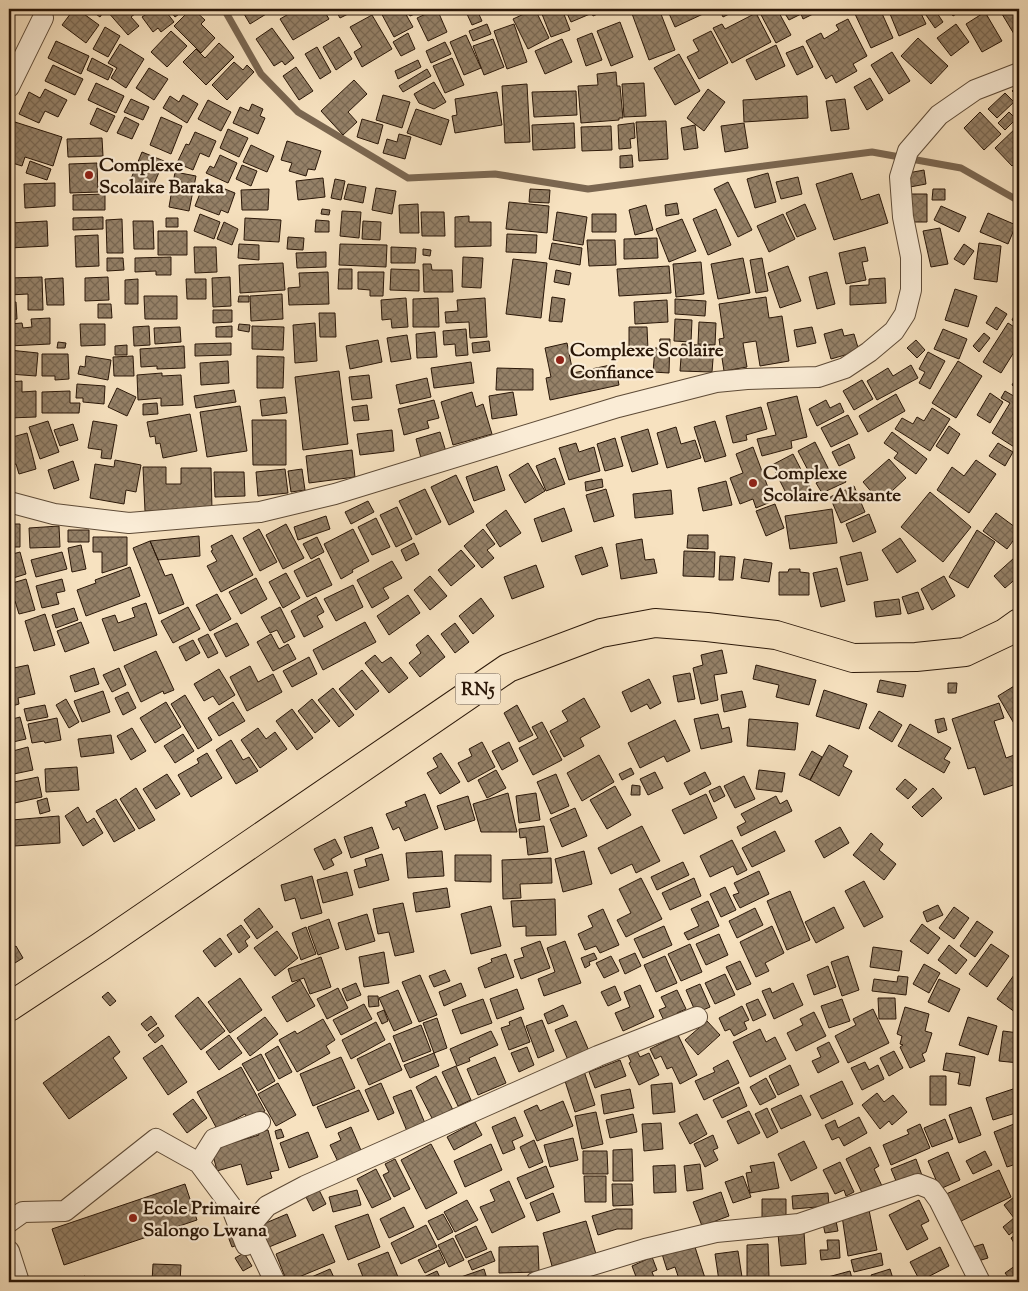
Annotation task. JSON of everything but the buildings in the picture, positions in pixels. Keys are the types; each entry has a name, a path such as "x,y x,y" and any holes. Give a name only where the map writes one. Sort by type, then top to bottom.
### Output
{"highway":[{"name":"RN5","path":"9,1007 100,947 508,668 601,633 655,623 776,635 853,658 916,657 964,652 1005,633 1019,623"}],"street":[{"path":"9,87 43,18"},
{"path":"9,502 54,514 129,523 260,512 334,494 618,407 716,382 818,376 845,368 869,352 894,331 905,314 911,290 911,257 903,216 900,176 908,151 939,115 975,90 1019,73"},
{"path":"275,1282 249,1227 267,1206 305,1186 598,1056 697,1017"},
{"path":"199,1163 214,1139 260,1122"},
{"path":"9,1222 23,1212 65,1211 156,1139 199,1163 231,1206 261,1282"},
{"path":"536,1282 645,1249 716,1232 799,1224 918,1184 931,1189 939,1200 980,1282"},
{"path":"9,1251 19,1282"}],"waterway":[{"path":"224,9 261,74 298,112 408,178 495,174 588,189 872,152 961,168 1019,201"}],"place":[{"name":"Complexe Scolaire Baraka","path":"89,175"},
{"name":"Complexe Scolaire Confiance","path":"560,360"},
{"name":"Complexe Scolaire Aksante","path":"753,483"},
{"name":"Ecole Primaire Salongo Lwana","path":"133,1218"}]}
